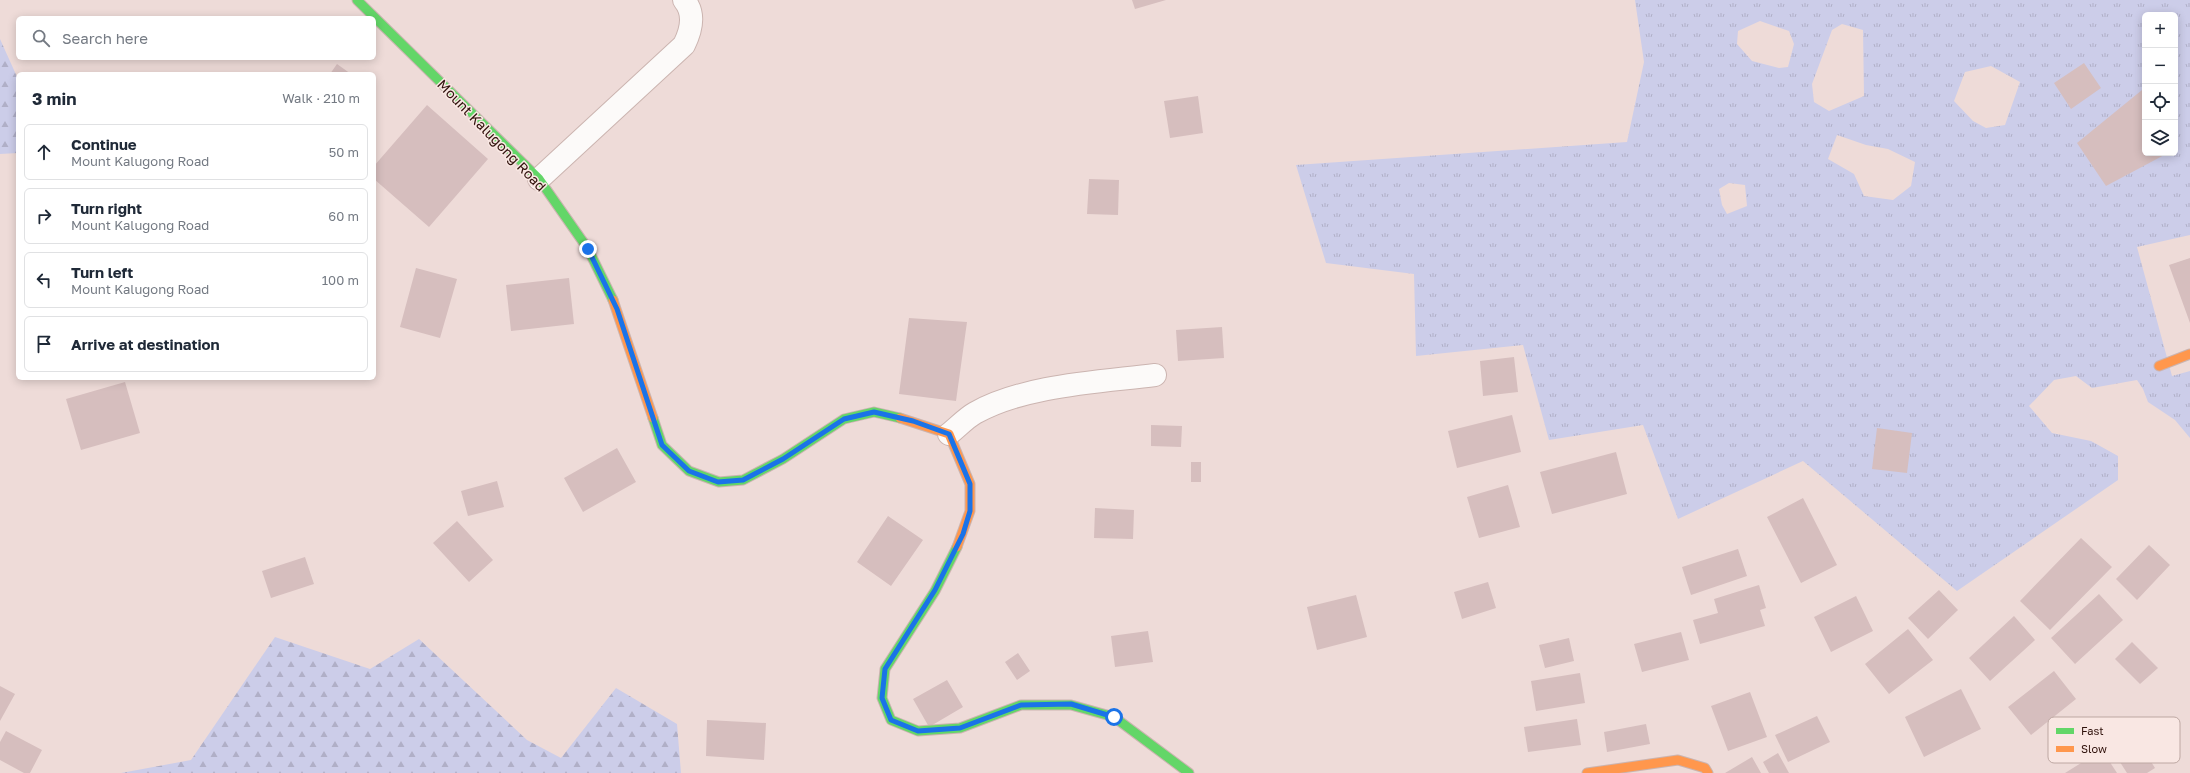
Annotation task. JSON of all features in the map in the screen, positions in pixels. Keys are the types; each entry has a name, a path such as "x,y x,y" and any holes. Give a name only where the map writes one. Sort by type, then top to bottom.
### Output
{"street":[{"name":"Mount Kalugong Road","path":"357,0 373,16"},
{"path":"539,179 684,45 690,34 692,18 688,1"},
{"name":"Mount Kalugong Road","path":"376,19 539,179 588,249 617,309 662,445 689,471 718,482 743,480 783,459 844,419 874,412 913,421 949,434"},
{"path":"2159,366 2190,354"},
{"path":"1154,375 1065,386 1013,398 975,413 949,434 970,484 970,511 963,534 935,590 885,669 882,698 891,720 918,731 960,728 1021,705 1071,704 1114,717 1189,773"},
{"path":"1587,773 1678,760 1705,768 1708,773"}],"green space":[{"path":"1635,0 2190,0 2190,235 2137,247 2172,376 2190,371 2190,438 2175,420 2148,402 2143,389 2137,380 2092,388 2076,376 2054,380 2029,406 2052,433 2091,441 2118,456 2118,480 1957,591 1803,461 1678,519 1643,425 1549,440 1523,345 1416,356 1414,274 1326,263 1296,165 1627,142 1644,62","holes":["1760,21 1789,31 1794,44 1788,67 1779,68 1752,61 1737,44 1738,31","1842,24 1863,30 1864,96 1829,111 1814,102 1812,84 1832,30","1991,66 2020,82 2005,125 1986,128 1973,121 1954,101 1965,72","1837,135 1866,145 1888,149 1915,162 1911,186 1893,200 1864,196 1854,174 1828,159","1729,183 1745,185 1747,206 1727,214 1722,205 1719,189"]},
{"path":"0,39 16,75 16,153 0,154"},
{"path":"275,637 370,669 419,639 527,740 561,758 616,688 677,724 681,773 121,773 191,760"}],"building":[{"path":"1132,0 1166,0 1135,9"},
{"path":"2084,63 2101,88 2071,109 2054,83"},
{"path":"337,64 348,72 331,72"},
{"path":"2142,90 2142,156 2162,156 2106,186 2077,143"},
{"path":"1198,96 1203,133 1170,138 1164,101"},
{"path":"427,105 488,159 429,227 376,181 376,164"},
{"path":"1089,179 1119,180 1118,215 1087,214"},
{"path":"2190,258 2190,323 2169,265"},
{"path":"416,268 457,279 440,338 400,327"},
{"path":"569,278 574,324 511,331 506,285"},
{"path":"909,318 967,322 956,401 899,394"},
{"path":"1222,327 1224,358 1178,361 1176,330"},
{"path":"1514,357 1518,392 1483,396 1480,361"},
{"path":"125,382 140,433 81,450 66,399"},
{"path":"1512,415 1521,452 1457,468 1448,431"},
{"path":"1151,425 1182,426 1181,447 1151,446"},
{"path":"1877,428 1912,433 1907,473 1872,469"},
{"path":"617,448 636,482 583,512 564,478"},
{"path":"1616,452 1627,494 1552,514 1540,472"},
{"path":"1191,462 1201,462 1201,482 1191,482"},
{"path":"497,481 504,507 468,516 461,491"},
{"path":"1508,485 1520,527 1479,538 1467,497"},
{"path":"1803,498 1837,565 1801,583 1767,517"},
{"path":"1095,508 1134,510 1133,539 1094,538"},
{"path":"888,516 923,540 891,586 857,562"},
{"path":"457,521 493,560 469,582 433,543"},
{"path":"2081,538 2112,567 2050,630 2020,601"},
{"path":"2149,545 2170,565 2137,600 2116,579"},
{"path":"1738,549 1747,576 1691,595 1682,567"},
{"path":"305,557 314,584 271,598 262,571"},
{"path":"1488,582 1496,608 1462,619 1454,592"},
{"path":"1759,585 1766,608 1760,610 1765,626 1700,644 1693,620 1718,613 1714,599"},
{"path":"1939,590 1958,610 1928,639 1908,618"},
{"path":"2099,594 2123,620 2075,664 2051,638"},
{"path":"1356,595 1367,637 1317,650 1307,607"},
{"path":"1856,596 1873,631 1831,652 1814,617"},
{"path":"2014,616 2035,640 1990,681 1969,658"},
{"path":"1908,629 1933,660 1889,694 1865,664"},
{"path":"1148,631 1153,662 1115,667 1111,636"},
{"path":"1681,632 1689,660 1642,672 1634,644"},
{"path":"1569,638 1574,661 1545,668 1539,645"},
{"path":"2132,642 2158,668 2140,684 2115,659"},
{"path":"1018,653 1030,671 1017,680 1005,662"},
{"path":"2054,671 2076,699 2054,717 2048,717 2048,721 2031,735 2008,707"},
{"path":"1580,673 1585,703 1536,711 1531,681"},
{"path":"947,680 963,707 929,727 913,699"},
{"path":"0,686 15,694 0,721"},
{"path":"1961,689 1981,729 1924,757 1905,717"},
{"path":"1750,692 1767,737 1728,751 1711,706"},
{"path":"1817,716 1830,742 1788,762 1775,735"},
{"path":"1577,719 1581,745 1528,752 1524,727"},
{"path":"707,720 766,723 764,760 706,756"},
{"path":"1646,724 1650,744 1607,752 1604,732"},
{"path":"6,731 42,750 30,773 24,773 0,760 0,742"},
{"path":"1778,753 1789,773 1769,773 1763,762"},
{"path":"1752,757 1761,773 1725,773"},
{"path":"2081,763 2110,763 2117,773 2065,773"},
{"path":"2121,763 2152,763 2155,768 2147,773 2127,773"}],"traffic: fast":[{"path":"357,0 373,16"},
{"path":"376,19 539,179 588,249 613,300"},
{"path":"653,418 662,445 689,471 719,482 743,480 783,459 844,419 874,412 900,418"},
{"path":"957,547 935,591 885,669 882,698 891,720 918,731 960,728 1021,705 1071,705 1114,717 1189,773"}],"traffic: slow":[{"path":"613,300 653,418"},
{"path":"2159,366 2190,354"},
{"path":"900,418 949,434 970,484 970,511 957,547"},
{"path":"1587,773 1678,760 1705,768 1708,773"}],"route":[{"path":"588,249 602,274 617,309 662,445 689,471 718,482 743,480 783,459 844,419 874,412 913,421 949,434 970,484 970,511 963,534 935,590 913,628 885,669 882,698 891,720 918,731 960,728 1021,705 1071,704 1114,717"}]}
